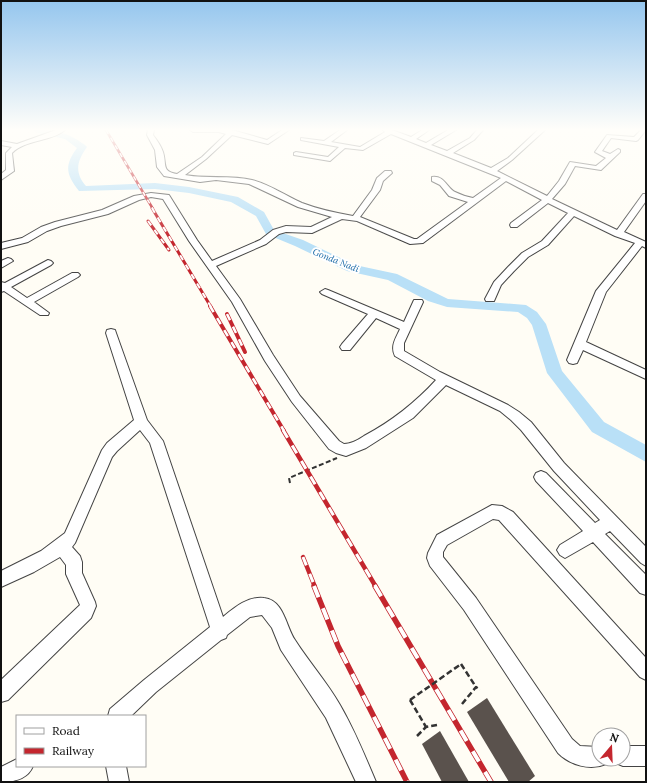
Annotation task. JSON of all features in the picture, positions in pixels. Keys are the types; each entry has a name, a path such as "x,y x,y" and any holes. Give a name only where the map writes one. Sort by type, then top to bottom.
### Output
{"street":[{"path":"1,178 10,171 10,167"},
{"path":"161,167 167,174 200,180 216,178 251,182 296,203 339,217 354,218 409,241 416,242 475,202 506,178"},
{"path":"179,176 192,167"},
{"path":"481,167 618,234 643,244 601,291 573,360"},
{"path":"492,171 498,167"},
{"path":"514,225 548,199 562,182 571,167"},
{"path":"588,167 596,168 598,167"},
{"path":"354,218 376,190 380,180 388,173"},
{"path":"435,179 443,184 444,189 450,193 475,202"},
{"path":"1,246 25,240 44,229 99,214 138,198 158,195 166,197 193,241 236,301 269,358 296,399 337,448 350,450 382,432 415,410 445,379"},
{"path":"618,234 646,196"},
{"path":"490,299 497,284 510,269 525,255 545,243 574,212"},
{"path":"210,265 263,242 274,234 286,230 312,230 339,217"},
{"path":"2,287 48,263"},
{"path":"27,302 75,275"},
{"path":"2,287 44,313"},
{"path":"325,292 406,327"},
{"path":"418,302 399,343 399,354 504,408 515,416 526,426 559,467 646,558"},
{"path":"346,347 374,314"},
{"path":"111,333 142,422 156,442 220,632"},
{"path":"580,344 646,374"},
{"path":"1,579 62,547 70,538 75,529 107,454 112,447 142,422"},
{"path":"540,477 646,587"},
{"path":"591,756 576,755 570,752 565,746 474,610 436,561 435,556 442,540 492,512 502,513 508,517 646,671"},
{"path":"565,550 611,522"},
{"path":"1,693 85,612 88,606 74,574 74,562 62,547"},
{"path":"118,715 150,686 220,632 244,611 254,607 264,606 271,611 279,623 287,644 333,711 366,782"},
{"path":"631,756 646,756"},
{"path":"1,778 21,767"},
{"path":"116,767 119,782"}],"path":[{"path":"290,483 289,478 324,464 340,456 346,450"},
{"path":"426,727 410,700 461,664 476,687 480,690"},
{"path":"462,704 476,687"},
{"path":"417,736 426,727 437,725"}],"building":[{"path":"487,698 535,776 528,782 509,782 467,712"},
{"path":"440,731 469,782 442,782 422,744"}],"waterway":[{"name":"Gonda Nadi","path":"72,167 75,178 83,189 155,186 189,190 234,199 260,214 270,232 299,243 351,268 392,277 433,298 447,303 521,308 532,315 539,324 555,373 598,427 646,454"}],"railway":[{"path":"128,167 153,209"},
{"path":"152,208 211,307"},
{"path":"148,221 169,250"},
{"path":"210,306 284,431"},
{"path":"227,314 245,352"},
{"path":"283,430 376,587"},
{"path":"303,557 315,587"},
{"path":"314,586 338,646 407,782"},
{"path":"375,586 491,782"}]}
